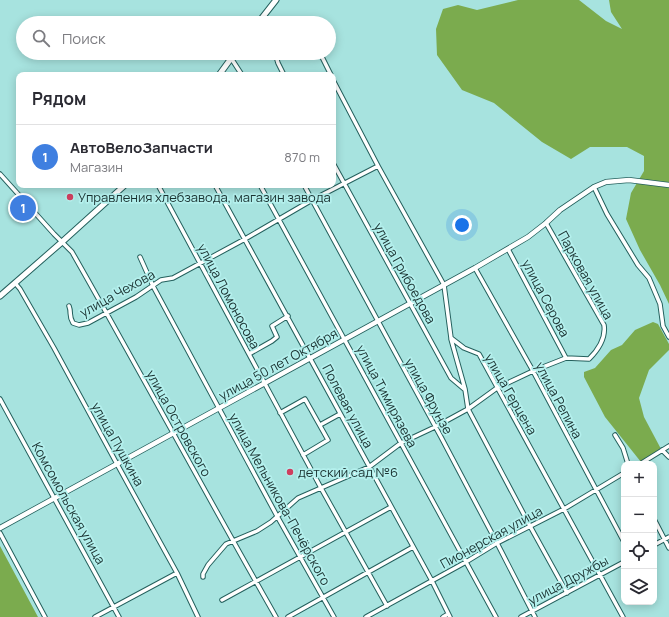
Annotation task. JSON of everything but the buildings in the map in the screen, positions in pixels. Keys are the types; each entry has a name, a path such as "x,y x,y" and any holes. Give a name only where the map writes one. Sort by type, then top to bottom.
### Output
{"main road":[{"path":"263,16 276,0"},
{"path":"221,72 230,60"},
{"path":"0,296 122,188"}],"street":[{"path":"232,60 240,72"},
{"path":"277,60 282,72"},
{"path":"323,60 329,72"},
{"path":"336,86 378,166 444,285 451,338 465,389 468,409 567,592"},
{"name":"улица Чехова","path":"69,306 69,317 72,323 79,325 88,323 136,298 161,280 173,278 246,239 312,200 378,166"},
{"name":"улица Грибоедова","path":"336,169 451,378 465,389"},
{"name":"улица Островского","path":"0,174 72,252 232,541 276,617"},
{"name":"улица 50 лет Октября","path":"0,528 475,268 528,237 560,210 594,188 606,182 618,180 669,185"},
{"name":"улица Ломоносова","path":"160,188 280,413 387,606"},
{"name":"Полевая улица","path":"217,188 311,358 340,414 432,581 449,616"},
{"name":"улица Тимирязева","path":"262,188 496,617"},
{"name":"улица Фрунзе","path":"306,188 435,427 535,617"},
{"path":"594,188 607,214 638,265 649,278 660,304 663,326 669,337"},
{"name":"Парковая улица","path":"546,223 604,325 603,339 596,352 589,359 566,358"},
{"name":"улица Серова","path":"508,248 566,358"},
{"name":"улица Мельникова-Печёрского","path":"140,257 153,286 277,516 334,617"},
{"name":"улица Репина","path":"475,268 533,371 621,537"},
{"name":"улица Пушкина","path":"15,282 54,348 177,574 198,617"},
{"path":"249,354 277,337 272,326 288,316"},
{"name":"улица Герцена","path":"451,338 464,348 479,354 623,617"},
{"path":"203,578 203,574 208,565 226,544 271,522 298,498 369,467 401,443 468,409 497,388 533,371 566,358"},
{"name":"Комсомольская улица","path":"0,399 120,617"},
{"path":"280,413 305,399 320,425 328,440 303,455"},
{"path":"320,425 340,414"},
{"path":"615,435 627,461"},
{"path":"645,461 669,446"},
{"path":"662,450 669,457"},
{"name":"Пионерская улица","path":"366,617 466,562 497,543 564,508 621,475"},
{"path":"222,600 391,507"},
{"path":"657,525 669,548"},
{"path":"0,533 45,617"},
{"path":"657,544 669,537"},
{"path":"288,617 413,547"},
{"name":"улица Дружбы","path":"521,617 621,564"},
{"path":"95,617 177,574"},
{"path":"443,617 449,616"}],"green space":[{"path":"518,0 579,0 606,21 622,29 611,12 609,0 669,0 669,304 640,250 626,219 631,193 644,171 644,156 627,147 590,147 571,159 542,142 494,103 462,90 437,55 436,29 443,9 458,5 477,10"},
{"path":"653,322 658,324 669,344 669,350 649,370 639,398 644,417 661,449 643,461 640,461 605,417 584,377 584,372 595,368 611,350 622,345 635,330"},
{"path":"0,546 38,617 0,617"}],"place":[{"name":"Управления хлебзавода, магазин завода","path":"70,197"},
{"name":"АвтоВелоЗапчасти","path":"23,208"},
{"name":"детский сад №6","path":"290,472"}]}
